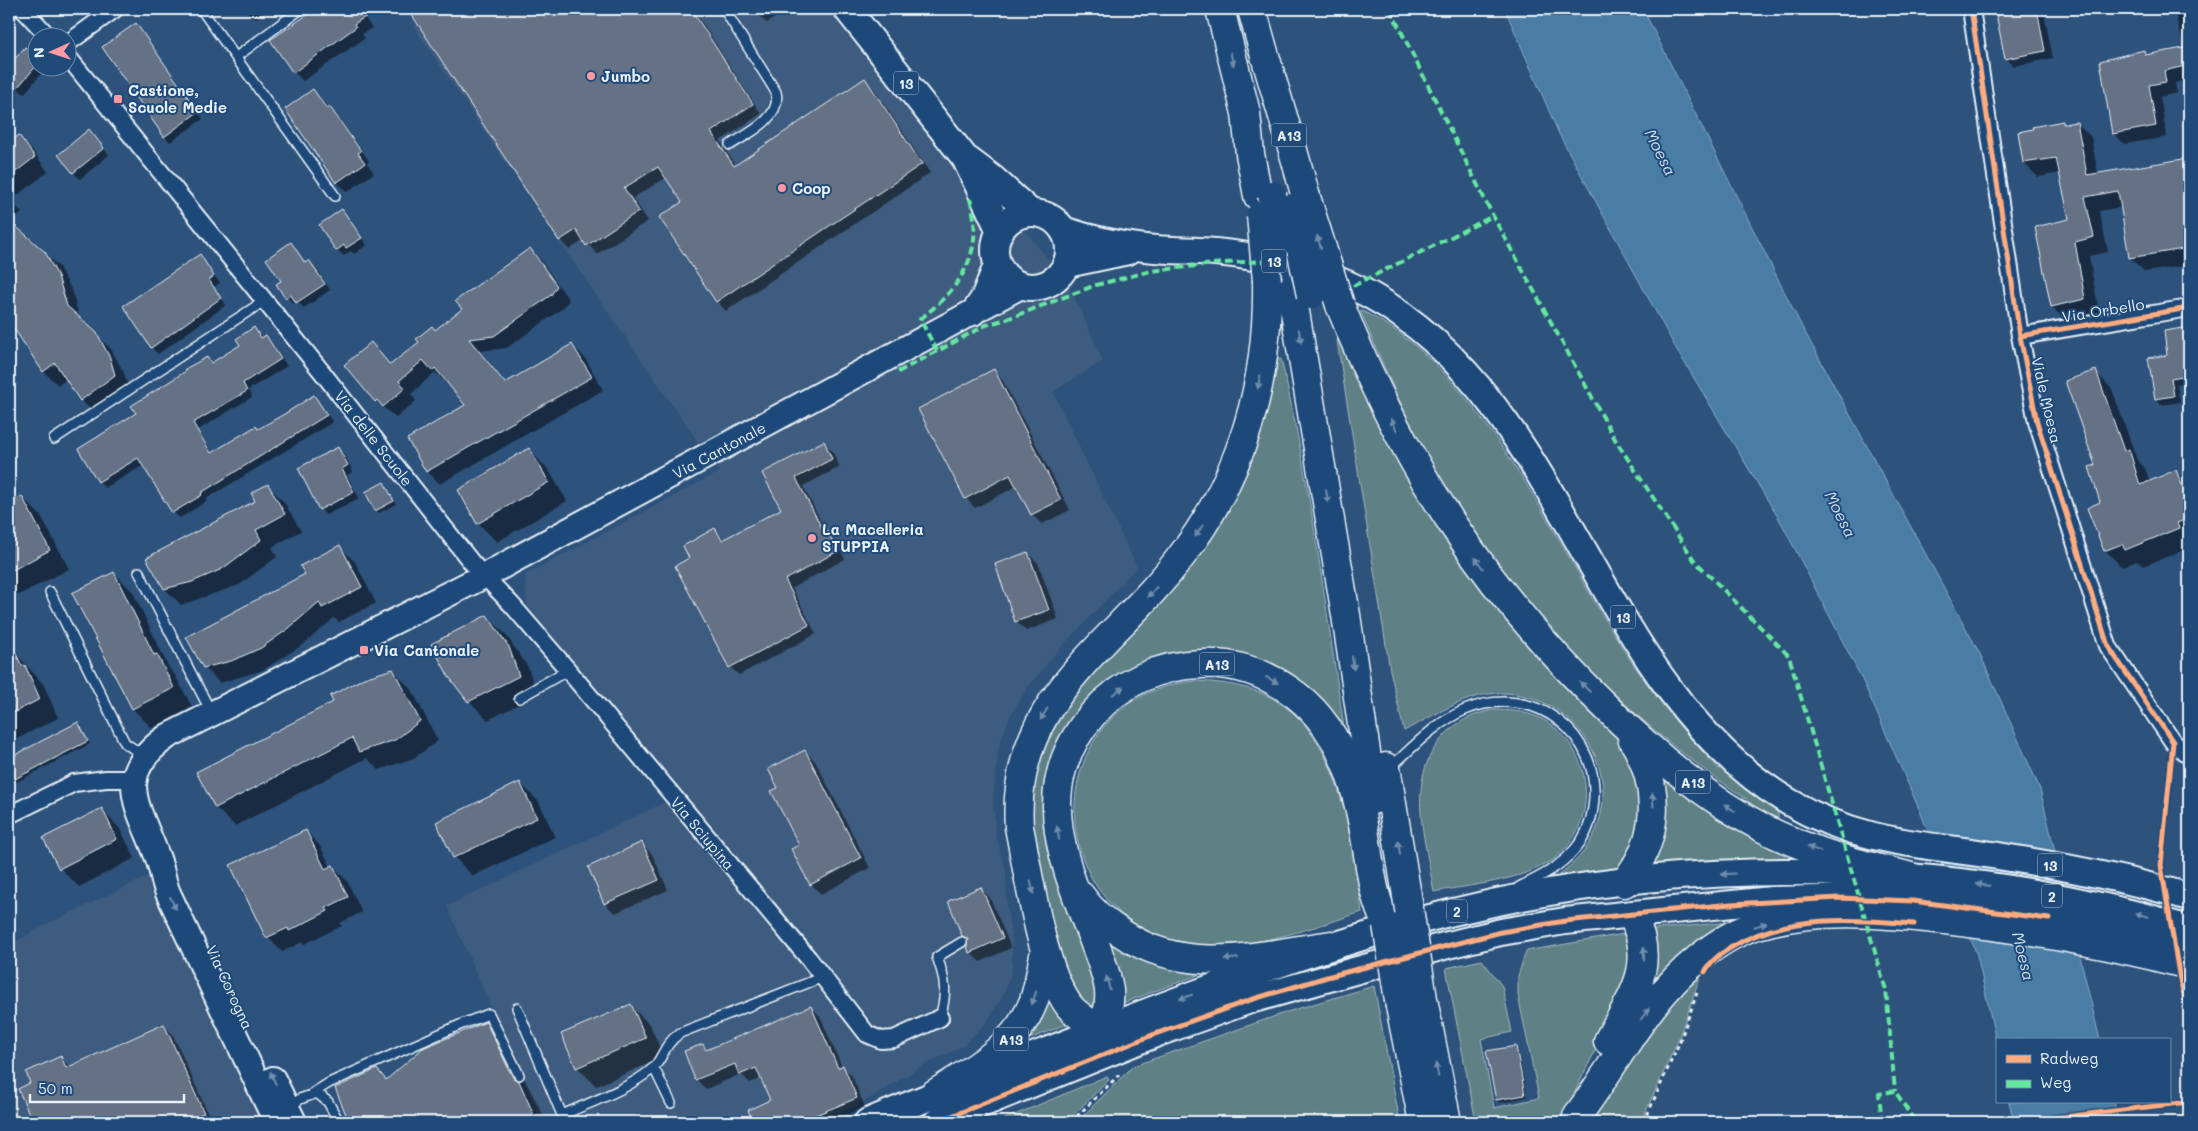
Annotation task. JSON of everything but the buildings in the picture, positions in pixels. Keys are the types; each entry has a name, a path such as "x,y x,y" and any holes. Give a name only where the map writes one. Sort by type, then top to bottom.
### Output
{"highway":[{"name":"A13","path":"1220,9 1246,113 1281,195 1340,305 1387,412 1446,517 1523,620 1577,680 1620,721 1657,754 1718,800 1773,833 1838,858 1911,877"},
{"name":"A13","path":"1252,9 1269,77 1278,140 1289,288 1344,605 1390,906"},
{"name":"A13","path":"1281,195 1289,288 1338,452 1386,772 1390,906"},
{"name":"A13","path":"1289,288 1266,331 1257,391 1240,453 1218,503 1183,555 1052,701 1025,753 1018,790 1019,826 1045,951 1065,999 1080,1017 1101,1030 1110,1008 1108,981 1071,880 1058,837 1056,800 1066,756 1085,723 1113,694 1148,674 1182,665 1220,664 1254,672 1284,686 1312,709 1336,740 1351,774 1390,906 1412,1003 1447,1122"},
{"name":"A13","path":"1618,889 1646,847 1652,828 1654,799 1646,763 1620,721"},
{"name":"A13","path":"1071,880 1083,899 1113,928 1142,946 1176,957 1206,961 1227,960 1331,945"},
{"path":"1576,1119 1643,1017 1685,970 1716,946 1744,930 1777,920 1829,914 1872,914 1978,924 2052,935 2133,951 2189,966"},
{"path":"1576,1119 1584,1087 1640,978 1644,950 1641,932 1632,915"},
{"name":"A13","path":"933,1095 991,1057 1012,1037 1033,1002 1045,951"},
{"name":"A13","path":"1412,1003 1423,1122"}],"main road":[{"name":"13","path":"847,9 965,158 1000,231"},
{"name":"13","path":"965,158 992,178 1031,213"},
{"path":"1031,213 1044,214 1055,220 1063,230 1068,241 1069,252 1066,264 1053,281 1032,287 1021,286 1007,277 997,263 995,247 1000,231 1008,222 1019,215 1031,213"},
{"name":"13","path":"1063,230 1087,237 1144,248 1217,252 1297,267 1353,286 1412,324 1455,363 1497,412 1536,470 1654,666 1710,736 1763,784 1803,809 1854,832 1915,845 2064,868 2186,896"},
{"name":"13","path":"1066,264 1144,248"},
{"name":"2","path":"868,1122 1101,1030 1331,945 1486,904 1586,888 1618,889 1706,875 1776,872 1850,873 1911,877 1972,883 2063,898 2126,911 2189,929"},
{"path":"1618,889 1632,915"},
{"name":"A13","path":"1564,921 1594,908 1618,889"},
{"name":"2","path":"937,1122 1154,1034 1250,1000 1327,977 1501,932 1564,921 1772,900 1870,898 1976,908 2090,927 2189,951"},
{"name":"A13","path":"1085,1062 1101,1030 1125,1035 1154,1034"}],"street":[{"path":"23,9 41,28"},
{"path":"78,35 115,9"},
{"name":"Viale Moesa","path":"1971,9 2020,336 2037,422 2108,646 2173,742 2189,756"},
{"name":"Via delle Scuole","path":"78,69 484,576"},
{"path":"973,313 983,298 997,263"},
{"name":"Via Cantonale","path":"134,779 137,768 144,756 168,736 484,576 1021,286"},
{"name":"Via Orbello","path":"2020,336 2189,308"},
{"name":"Via Sciupina","path":"484,576 568,670 823,977 867,1034 881,1040 894,1040 940,1018"},
{"path":"9,815 74,783 106,779 134,779"},
{"name":"Via Corogna","path":"134,779 140,814 158,857 168,893 286,1118"}],"lane":[{"path":"201,9 335,196"},
{"path":"236,57 301,9"},
{"path":"724,9 776,92 778,100 776,108 770,116 730,145"},
{"path":"54,438 264,300"},
{"path":"139,572 212,714"},
{"path":"50,592 125,742 144,756"},
{"path":"519,698 568,670"},
{"path":"1386,772 1426,734 1448,719 1464,710 1494,702 1519,703 1542,710 1557,718 1580,742 1589,760 1595,796 1586,832 1577,848 1552,871 1486,904"},
{"path":"940,1018 946,998 944,978 937,957 962,942"},
{"path":"516,1008 562,1115 637,1080 654,1068 669,1041 680,1033 823,977"},
{"path":"286,1118 300,1099 329,1083 462,1024 489,1014 519,1075"},
{"path":"654,1068 671,1102"},
{"path":"313,1093 321,1094 328,1102 339,1122"}],"path":[{"path":"1644,1122 1680,1041 1699,990"},
{"path":"1071,1122 1124,1070"}],"shaded area":[{"path":"441,9 847,9 1069,285 1103,361 1053,392 1137,567 1055,654 1029,686 1011,714 999,745 993,800 996,836 1006,871 1007,909 1012,940 1012,971 1002,998 986,1023 963,1046 924,1065 864,1102 819,1122 541,1122 447,906 674,798 568,670 527,607 525,575 719,472 560,243 414,27"},
{"path":"153,874 261,1122 9,1122 9,945 51,922"}],"green space":[{"path":"1360,310 1401,335 1438,367 1472,406 1504,449 1533,495 1609,626 1646,683 1688,736 1719,769 1723,767 1739,782 1778,811 1778,823 1759,815 1747,800 1702,768 1622,701 1547,624 1512,582 1480,539 1425,451 1399,399"},
{"path":"1334,322 1587,704 1614,734 1629,756 1637,773 1641,826 1619,871 1560,880 1558,876 1576,861 1585,850 1598,824 1603,797 1600,770 1590,746 1574,724 1553,708 1528,697 1499,693 1487,694 1450,707 1404,731 1390,670"},
{"path":"1281,359 1309,496 1344,727 1340,730 1324,707 1170,658 1052,769 1101,991 1092,1015 1081,1004 1061,965 1031,824 1033,772 1047,733 1081,686 1174,584 1276,360"},
{"path":"1195,681 1231,685 1266,695 1291,712 1312,734 1327,760 1347,821 1362,912 1276,938 1231,945 1209,945 1187,943 1137,925 1101,893 1081,852 1075,808 1083,763 1106,724 1144,695"},
{"path":"1492,710 1517,711 1540,718 1554,727 1568,741 1578,758 1584,776 1583,814 1577,832 1566,848 1551,861 1539,868 1510,878 1434,892 1421,812 1421,791 1424,772 1431,754 1453,727 1465,719"},
{"path":"1658,768 1806,860 1647,868"},
{"path":"1732,922 1644,1000 1654,957 1655,929"},
{"path":"1103,932 1198,971 1198,975 1123,1003 1120,1001"},
{"path":"1624,934 1627,943 1634,942 1630,980 1560,1122 1476,1122 1446,968 1482,960 1502,986 1512,1032 1481,1039 1494,1108 1539,1098 1518,995 1518,976 1526,951"},
{"path":"1702,972 1679,1038 1641,1122 1591,1122 1651,1022"},
{"path":"1374,986 1400,1122 1077,1122 1133,1066 1290,1011"},
{"path":"1046,992 1070,1023 1024,1041"},
{"path":"1107,1076 1109,1080 1066,1122 998,1122"}],"water":[{"name":"Moesa","path":"1505,9 1643,9 1800,323 1980,654 2040,789 2100,1038 1996,1038 1996,1040 1977,955 1920,811 1861,677 1782,524 1674,345 1559,134"},
{"path":"2010,1104 2114,1104 2119,1122 2014,1122"}],"marked path":[{"path":"1390,9 1493,216 1616,441 1694,560 1789,656 1886,990 1895,1091"},
{"path":"937,351 920,319 948,294 967,266 972,251 974,234 969,196"},
{"path":"1353,286 1493,216"},
{"path":"898,372 986,325 1007,319 1096,285 1151,271 1223,263 1272,261"},
{"path":"1882,1122 1879,1094 1895,1091 1915,1122"}],"cycle path":[{"path":"1971,9 2020,336 2037,422 2108,646 2173,742 2161,865 2180,980 2189,1013"},
{"path":"2020,336 2189,308"},
{"path":"937,1122 1155,1034 1250,1000 1327,977 1501,932 1565,921 1731,904 1839,898 1913,901 2049,919"},
{"path":"1705,972 1713,961 1728,950 1753,936 1775,929 1797,924 1844,920 1914,924"},
{"path":"2022,1122 2189,1102"}],"place":[{"name":"Jumbo","path":"591,76"},
{"name":"Castione, Scuole Medie","path":"118,99"},
{"name":"Coop","path":"782,188"},
{"name":"La Macelleria STUPPIA","path":"812,538"},
{"name":"Via Cantonale","path":"364,650"}]}
